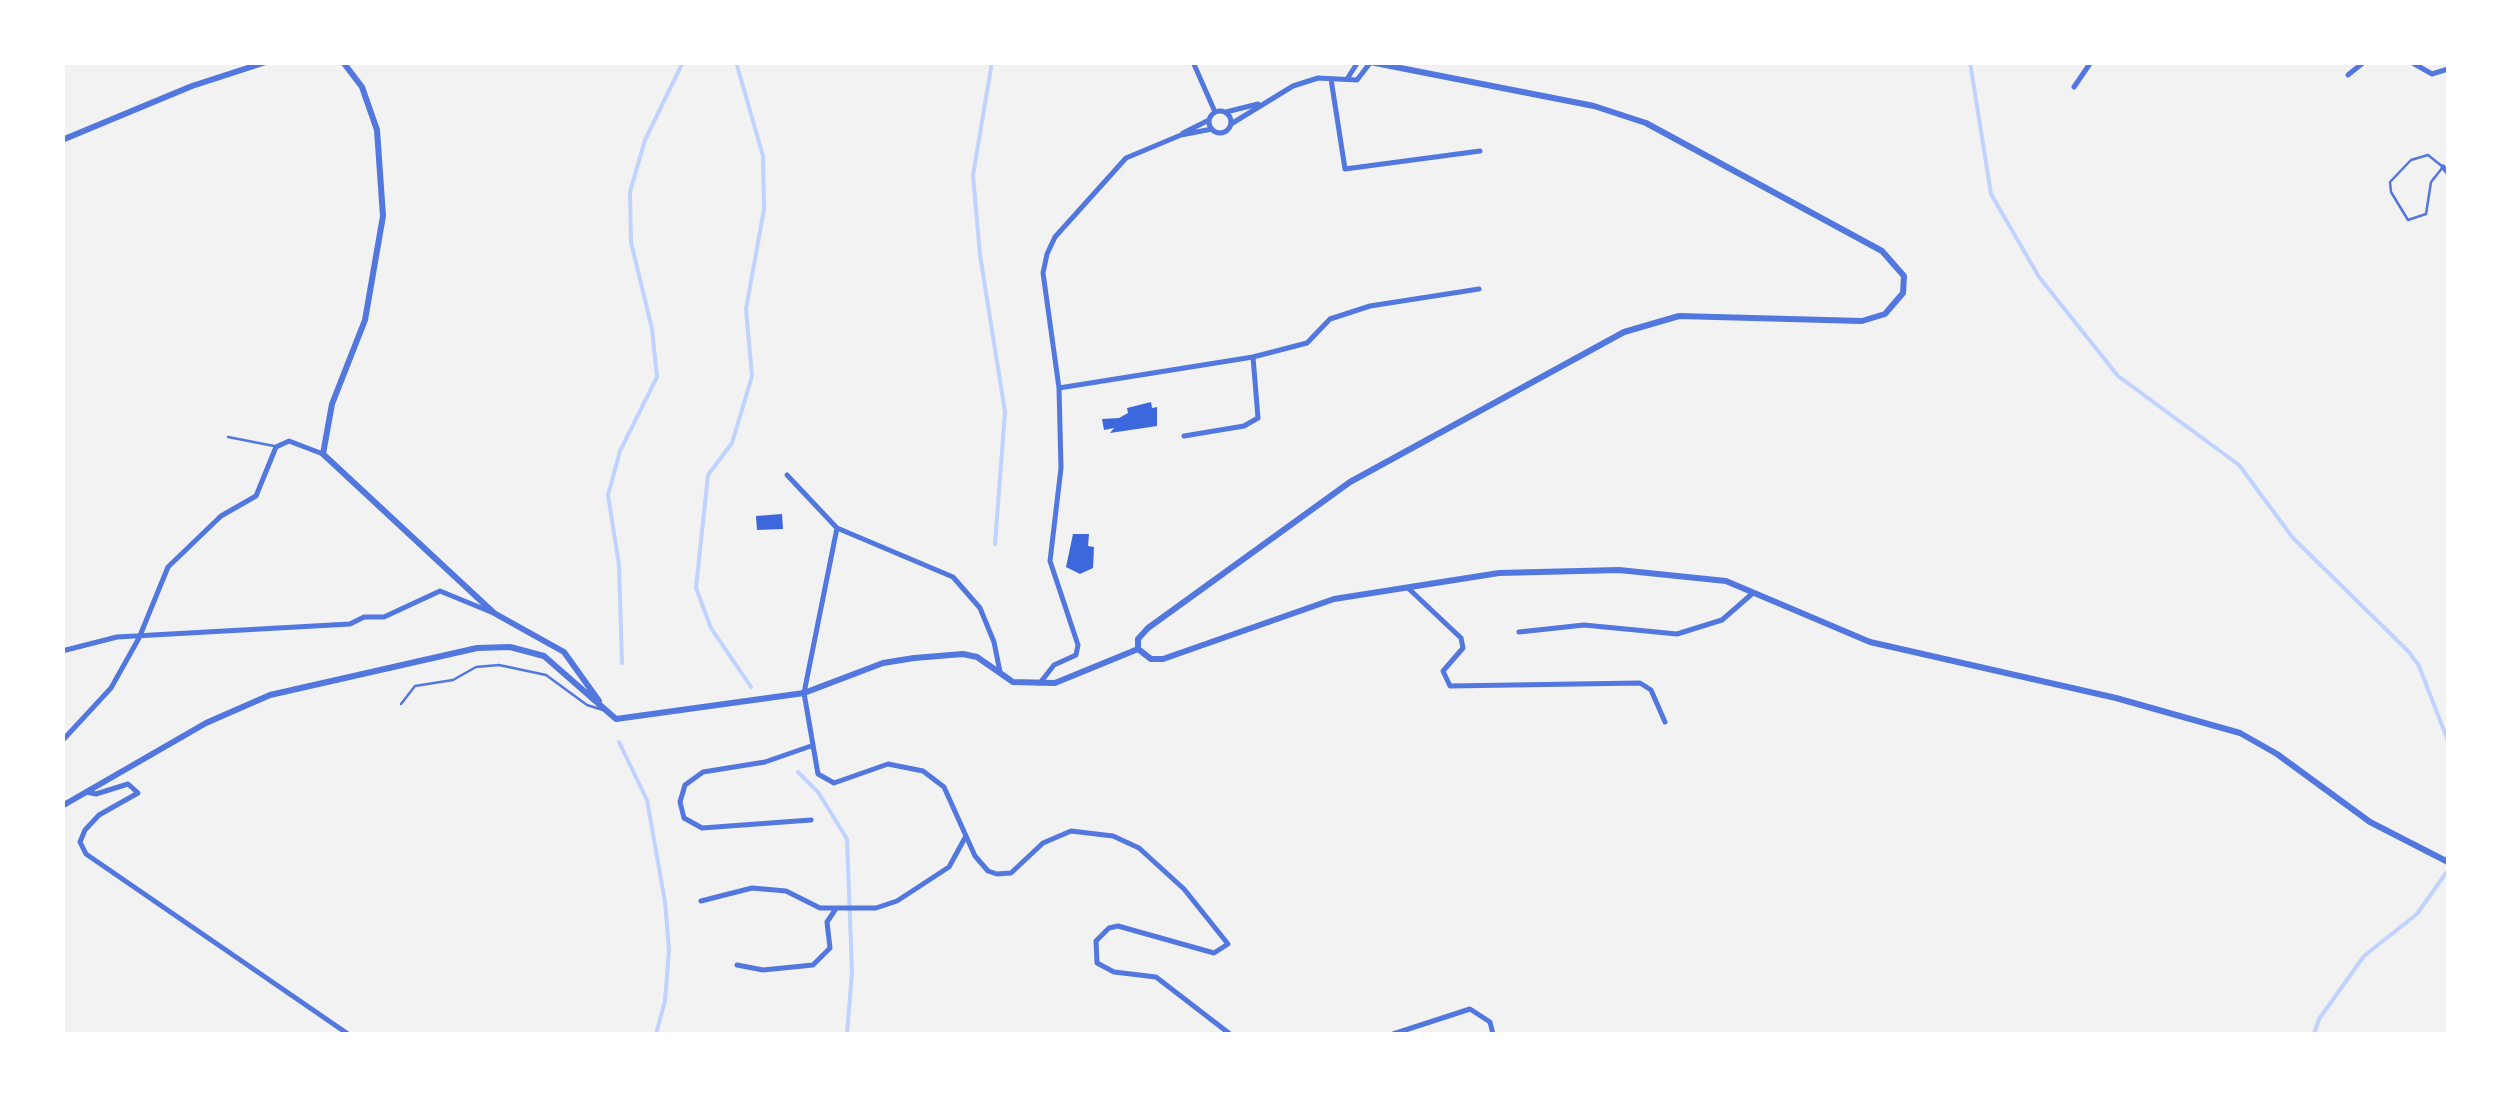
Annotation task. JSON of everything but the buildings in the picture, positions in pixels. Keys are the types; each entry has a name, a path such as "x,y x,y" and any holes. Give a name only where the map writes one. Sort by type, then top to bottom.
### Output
{"street":[{"path":"62,140 177,92 266,62"},
{"path":"323,454 332,404 374,284 384,202 377,130 362,87 343,62"},
{"path":"1192,62 1216,112"},
{"path":"1344,81 1352,77 1358,62"},
{"path":"1138,649 1138,639 1148,628 1350,482 1624,332 1679,316 1862,321 1885,314 1903,293 1900,268 1882,251 1646,123 1594,106 1370,62 1357,80 1330,79 1293,86 1262,103 1225,132 1181,135"},
{"path":"2074,87 2090,62"},
{"path":"2348,76 2364,62"},
{"path":"2411,62 2432,74 2448,70"},
{"path":"1330,79 1345,169 1480,151"},
{"path":"1216,112 1262,103"},
{"path":"1038,685 1054,665 1076,655 1078,645 1050,561 1061,468 1058,388 1043,272 1050,247 1126,158 1181,135 1210,120 1216,112"},
{"path":"1224,112 1231,124"},
{"path":"1210,120 1212,130"},
{"path":"1058,388 1252,357 1307,343 1330,320 1370,306 1479,289"},
{"path":"1184,436 1244,426 1258,418 1252,357"},
{"path":"62,741 111,688 139,638 168,567 221,516 256,496 276,447 289,441 323,454 494,613"},
{"path":"786,475 837,528 953,577 980,608 994,642 1000,674"},
{"path":"837,528 804,693 815,768 829,782 888,764 923,771 944,787 975,856 988,870 998,874 1011,873 1043,843 1071,831 1113,836 1149,854 1223,932 1226,950 1207,952 1118,926 1096,940 1097,962 1114,972 1156,977 1230,1034"},
{"path":"64,801 206,723 270,695 477,648 510,647 544,656 568,672 616,719 804,693 884,663 963,654 976,657 1013,682 1038,685 1071,679 1120,652 1138,649 1151,659 1176,656 1292,612 1406,586 1499,573 1619,570 1726,581 1870,642 2116,698 2240,732 2370,822 2448,862"},
{"path":"1406,586 1461,638 1463,648 1443,670 1450,686 1640,682 1651,690 1665,722"},
{"path":"62,651 117,638 350,624 364,617 384,617 440,591 494,613 564,652 605,710"},
{"path":"1519,632 1584,625 1677,634 1722,620 1756,591"},
{"path":"810,820 702,828 684,818 680,802 685,784 703,772 765,762 811,746"},
{"path":"86,792 96,794 132,784 138,793 99,815 85,830 80,842 86,854 348,1034"},
{"path":"701,901 737,889 770,889 835,910 861,910 897,901 949,867 966,836"},
{"path":"737,965 764,970 813,964 830,948 827,922 835,910"},
{"path":"1394,1034 1470,1009 1490,1022 1493,1034"}],"lane":[{"path":"2428,155 2446,170 2431,182 2426,214 2408,220 2391,192 2394,174 2411,160 2428,155"},
{"path":"228,436 269,442 276,447"},
{"path":"401,704 415,686 453,680 476,667 499,664 546,675 587,706 605,710"}],"waterway":[{"path":"622,663 619,565 608,495 620,451 657,377 652,329 631,242 630,192 645,140 683,62"},
{"path":"736,62 763,156 764,209 746,309 752,376 732,443 708,475 696,588 711,628 751,687"},
{"path":"992,62 973,175 980,255 1005,412 995,544"},
{"path":"1970,62 1991,194 2039,277 2118,376 2239,465 2293,538 2409,652 2419,666 2448,741"},
{"path":"619,742 647,800 665,902 669,950 665,1001 656,1034"},
{"path":"798,772 818,792 847,839 852,972 847,1034"},
{"path":"2314,1034 2319,1019 2364,956 2417,914 2446,873"}]}
